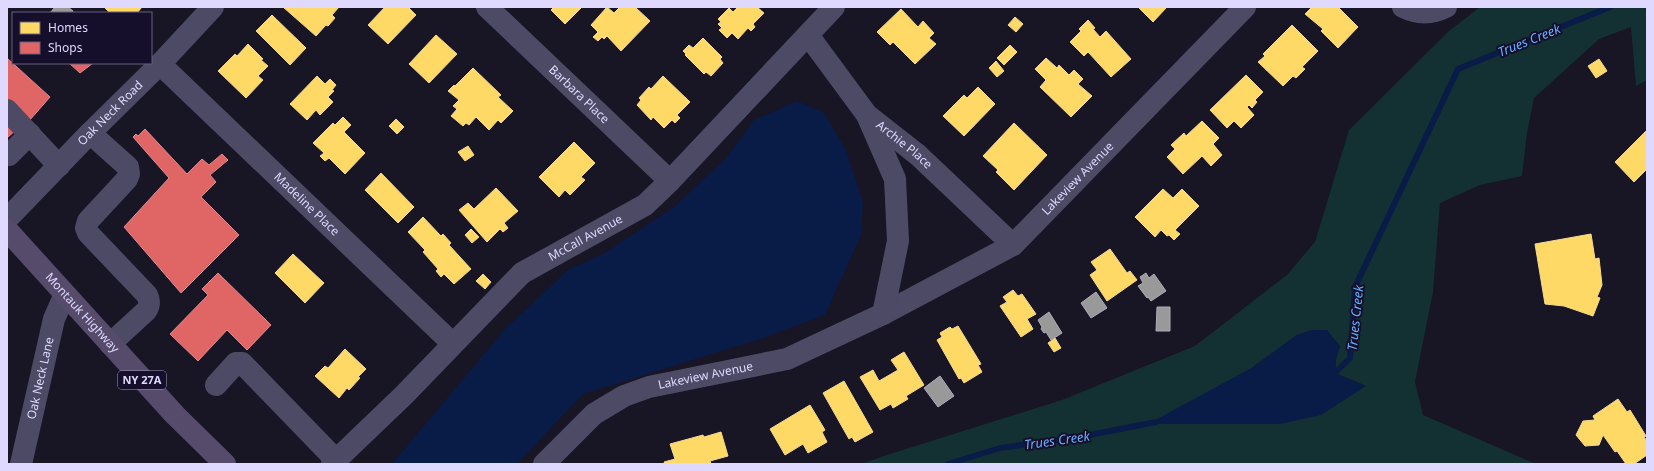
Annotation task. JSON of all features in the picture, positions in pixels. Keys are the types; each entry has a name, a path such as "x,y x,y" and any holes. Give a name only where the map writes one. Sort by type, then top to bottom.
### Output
{"main road":[{"name":"Montauk Highway","path":"7,230 175,415 225,464"}],"street":[{"name":"Oak Neck Road","path":"7,219 90,133 160,64 213,7"},
{"name":"Barbara Place","path":"487,7 670,181"},
{"name":"McCall Avenue","path":"334,462 404,395 522,273 645,205 670,181 834,7"},
{"name":"Lakeview Avenue","path":"544,464 594,414 624,396 649,387 787,359 883,314 1013,245 1245,7"},
{"path":"1403,7 1411,11 1435,12 1446,7"},
{"name":"Archie Place","path":"808,34 867,115 918,155 1013,245"},
{"name":"Madeline Place","path":"160,64 453,344"},
{"path":"7,110 59,166"},
{"path":"867,115 895,179 898,241 883,314"},
{"path":"90,133 128,167 129,174 127,179 88,221 86,228 88,233 147,294 149,299 149,307 146,311 110,344"},
{"path":"8,155 30,134"},
{"name":"Oak Neck Lane","path":"21,464 54,319 65,294"},
{"path":"216,385 236,363 242,363 334,462"}],"green space":[{"path":"1480,7 1645,7 1647,13 1647,80 1636,86 1631,27 1599,39 1534,98 1527,133 1522,176 1480,185 1440,203 1433,292 1415,382 1423,415 1536,464 861,464 1062,400 1195,346 1287,275 1315,242 1349,130 1449,31","holes":["1297,335 1340,346 1336,359 1335,373 1366,386 1253,367"]}],"water":[{"path":"797,101 824,113 846,150 863,202 861,235 825,315 760,339 583,394 517,464 392,464 505,329 569,269 603,254 674,207 727,157 754,120"},
{"path":"1311,330 1327,330 1340,346 1336,359 1335,373 1366,386 1321,415 1280,424 1148,424 1253,367 1297,335"}],"building: Homes":[{"path":"104,7 142,7 138,12 109,12"},
{"path":"283,7 339,7 332,15 335,18 316,36"},
{"path":"385,7 408,7 416,15 388,44 368,25"},
{"path":"554,7 582,7 565,24 551,10"},
{"path":"607,7 614,13 620,7 635,7 650,21 621,51 607,36 604,39 602,37 598,41 593,37 598,32 591,25"},
{"path":"738,7 757,7 764,13 753,24 755,27 751,31 748,28 738,39 732,33 727,38 719,30 722,28 718,24 721,22 718,19 729,8 733,12"},
{"path":"1138,7 1167,7 1153,22"},
{"path":"1312,7 1338,7 1358,27 1338,48 1321,31 1323,29 1305,14"},
{"path":"901,9 918,27 923,21 934,33 929,38 936,44 915,64 893,42 890,45 877,32"},
{"path":"272,15 306,48 290,65 256,31"},
{"path":"1015,17 1023,24 1016,32 1008,25"},
{"path":"1088,20 1100,37 1106,31 1131,59 1111,77 1088,52 1084,56 1070,42 1081,31 1079,29"},
{"path":"1292,25 1318,51 1302,67 1305,69 1296,78 1293,76 1283,86 1258,62 1265,56 1263,54"},
{"path":"436,35 457,54 429,83 409,64"},
{"path":"703,38 722,57 720,59 723,63 711,76 706,72 704,74 685,55 686,54 683,51 689,45 693,48"},
{"path":"248,44 268,66 258,76 263,80 246,98 218,71 235,54 237,56"},
{"path":"1010,45 1017,52 1004,65 997,58"},
{"path":"1046,58 1057,68 1059,65 1069,75 1074,70 1083,79 1078,84 1092,96 1071,117 1040,87 1046,80 1035,69"},
{"path":"1599,59 1607,71 1596,78 1588,66"},
{"path":"996,61 1004,71 997,77 989,68"},
{"path":"473,68 501,95 498,97 513,111 501,123 498,120 489,130 476,117 469,125 466,123 463,126 451,116 457,109 453,106 459,100 448,91"},
{"path":"1246,75 1263,92 1255,100 1257,102 1252,108 1249,105 1247,107 1254,115 1241,128 1234,121 1227,128 1210,110"},
{"path":"317,76 325,84 330,79 336,85 332,90 334,91 328,97 333,102 320,115 316,110 307,120 290,104"},
{"path":"663,76 690,102 677,115 680,118 675,123 672,120 664,128 653,117 651,120 637,105 641,100 639,98 649,87 651,89"},
{"path":"978,87 995,104 964,136 943,116 964,95 967,98"},
{"path":"343,117 351,125 344,132 365,153 345,174 329,158 325,161 320,156 324,153 313,143 333,123 335,125"},
{"path":"396,119 404,127 397,134 389,126"},
{"path":"1202,121 1219,138 1213,144 1222,155 1211,166 1202,156 1183,174 1167,157 1175,149 1171,145 1184,133 1186,136"},
{"path":"1014,123 1047,155 1014,190 996,172 998,170 983,156"},
{"path":"1647,130 1647,171 1646,170 1634,182 1615,162"},
{"path":"574,142 595,163 581,177 585,180 570,195 565,190 559,197 539,177"},
{"path":"468,146 474,155 465,161 458,152"},
{"path":"381,173 414,207 398,223 365,190"},
{"path":"496,188 518,211 504,223 508,228 503,232 500,229 487,242 459,210 468,203 474,209"},
{"path":"1163,189 1173,198 1182,189 1199,206 1175,230 1180,234 1174,240 1161,230 1155,237 1135,217"},
{"path":"423,217 441,236 443,234 451,243 449,245 471,269 454,284 444,274 441,277 436,271 438,269 423,252 425,250 408,232"},
{"path":"471,229 479,237 472,243 465,235"},
{"path":"1591,234 1595,259 1599,258 1602,285 1597,297 1600,298 1593,316 1564,306 1545,304 1535,244"},
{"path":"1110,249 1127,273 1130,271 1137,280 1107,301 1090,275 1097,270 1091,262"},
{"path":"293,254 324,283 305,303 275,273"},
{"path":"483,274 491,282 485,289 476,281"},
{"path":"1013,290 1018,296 1022,294 1036,314 1027,319 1033,329 1021,337 1000,306 1007,302 1003,297"},
{"path":"958,326 981,364 978,365 982,372 964,383 961,378 959,379 937,340 942,337 940,333 950,327 952,329"},
{"path":"1055,338 1061,348 1054,352 1048,343"},
{"path":"345,349 366,369 349,390 347,388 339,398 315,376 325,366 328,368"},
{"path":"904,352 924,385 906,396 908,399 893,408 891,404 880,410 860,377 873,370 879,381 898,370 891,360"},
{"path":"844,381 873,432 855,442 852,437 849,439 823,393"},
{"path":"1618,399 1627,412 1630,410 1646,436 1644,437 1647,441 1647,455 1634,464 1626,464 1603,435 1599,445 1585,446 1576,435 1583,421 1595,420 1593,416"},
{"path":"810,405 825,430 822,432 827,442 808,453 803,444 785,455 770,429"},
{"path":"721,432 728,456 710,461 711,464 665,464 664,462 675,459 670,444 703,435 704,437"}],"building: Shops":[{"path":"7,58 50,97 29,121 7,101"},
{"path":"70,64 92,64 80,73"},
{"path":"7,117 17,129 7,138"},
{"path":"145,129 187,174 202,159 209,165 222,154 228,160 210,175 216,182 201,197 239,235 181,293 124,227 169,178 133,137 136,134 138,136"},
{"path":"218,273 271,325 247,350 227,330 198,361 170,334 208,295 202,289"}],"building: Industry":[{"path":"55,7 68,7 73,11 72,12 51,12"},
{"path":"1146,273 1149,278 1154,274 1166,291 1151,301 1138,286 1143,283 1140,277"},
{"path":"1096,292 1107,308 1091,318 1081,303"},
{"path":"1157,307 1170,307 1170,331 1156,331"},
{"path":"1049,312 1062,333 1051,340 1046,332 1044,333 1041,329 1042,327 1038,320"},
{"path":"940,376 954,396 938,407 924,388"}],"waterway":[{"name":"Trues Creek","path":"1327,375 1335,373 1350,358 1355,287 1458,69 1610,7"},
{"name":"Trues Creek","path":"948,464 1000,448 1074,438 1156,422"}]}
